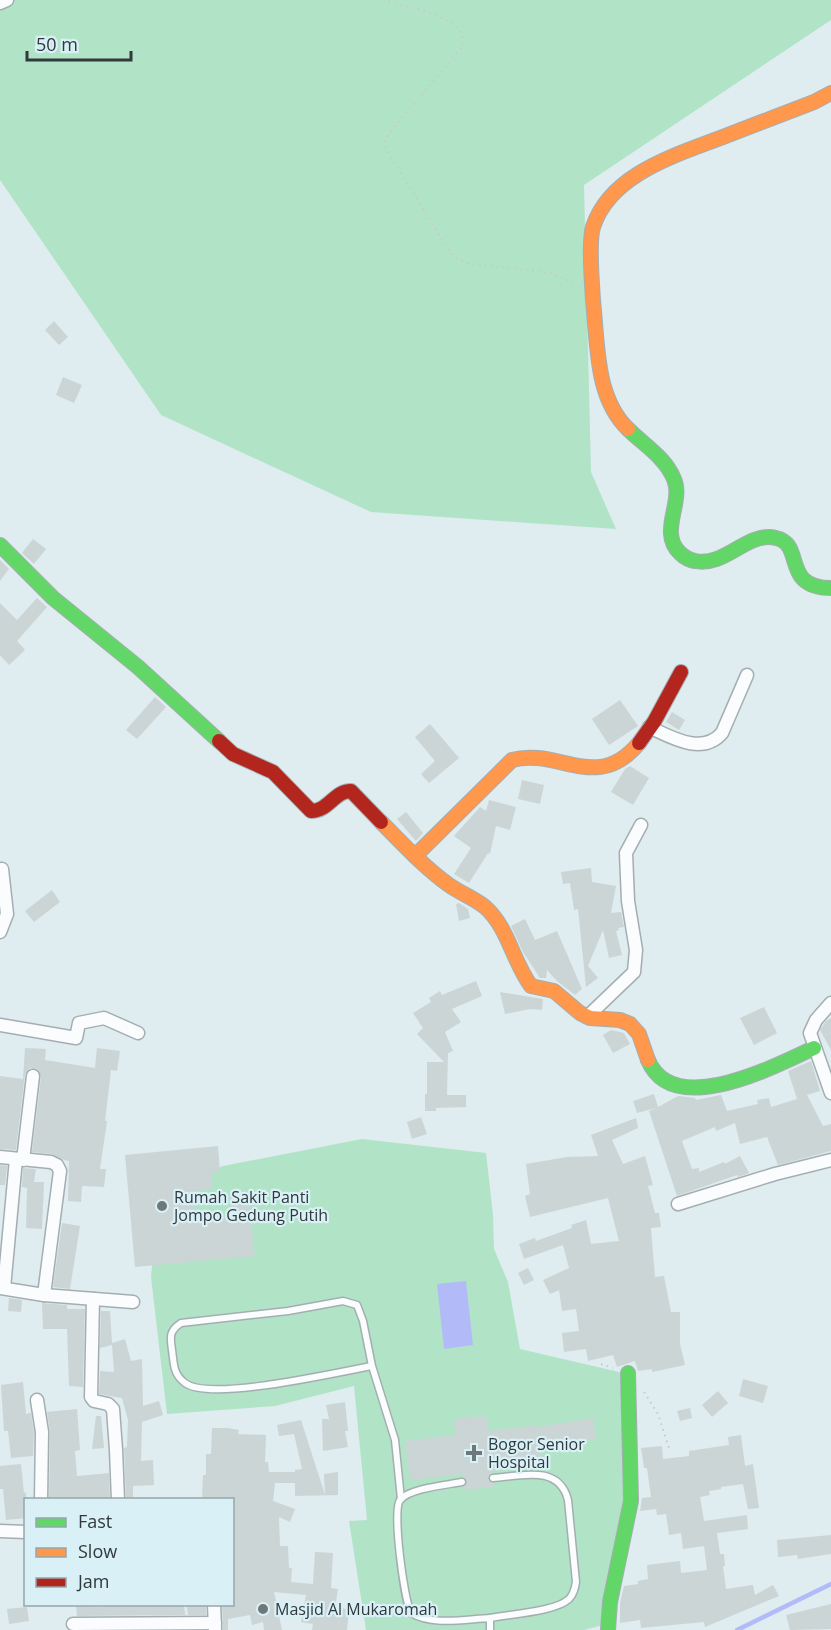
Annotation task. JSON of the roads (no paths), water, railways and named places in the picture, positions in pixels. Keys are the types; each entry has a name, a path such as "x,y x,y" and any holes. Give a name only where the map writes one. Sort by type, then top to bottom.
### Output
{"street":[{"path":"0,3 7,0"},
{"path":"831,93 814,102 672,157 643,172 615,194 599,212 592,230 594,329 607,400 612,411 626,428 665,463 676,484 678,494 670,536 676,549 693,561 707,562 721,559 764,537 780,538 790,547 797,573 801,579 813,586 831,588"},
{"path":"0,545 53,598 96,630 233,754 273,772 311,811 320,811 344,791 351,791 415,856 457,891 479,902 490,912 498,922 522,974 531,986 556,993 571,1007 587,1017 621,1021 632,1026 640,1037 655,1074 669,1083 687,1088 710,1087 763,1071 814,1048"},
{"path":"415,856 512,760 524,758 583,767 600,767 615,763 627,755 649,727 681,672"},
{"path":"649,727 686,744 699,744 714,739 722,733 747,675"},
{"path":"587,1017 634,972 636,950 628,901 626,853 641,825"},
{"path":"0,932 7,914 2,869"},
{"path":"831,1004 810,1032 831,1094"},
{"path":"0,1025 76,1038 79,1023 104,1018 138,1033"},
{"path":"33,1076 19,1159 2,1288 44,1295 133,1302"},
{"path":"0,1157 51,1162 57,1165 60,1171 44,1295"},
{"path":"678,1204 775,1174 831,1160"},
{"path":"93,1299 91,1396 93,1401 108,1404 113,1409 118,1498"},
{"path":"608,1630 610,1602 631,1501 628,1373"},
{"path":"37,1400 42,1432 41,1498"},
{"path":"0,1531 24,1532"},
{"path":"73,1624 215,1626 214,1606"}],"lane":[{"path":"372,1366 263,1386 199,1389 186,1384 175,1373 170,1337 172,1329 181,1323 288,1311 348,1301 357,1305 363,1321 372,1366 395,1440 401,1499"},
{"path":"462,1482 408,1494 397,1506 405,1597 411,1613 429,1620 489,1618 562,1604 572,1595 576,1582 567,1500 560,1482 548,1475 493,1478"},
{"path":"489,1618 490,1630"}],"water":[{"path":"466,1281 473,1345 444,1349 437,1284"}],"waterway":[{"path":"737,1630 831,1584"}],"place":[{"name":"Rumah Sakit Panti Jompo Gedung Putih","path":"162,1206"},
{"name":"Bogor Senior Hospital","path":"474,1453"},
{"name":"Masjid Al Mukaromah","path":"263,1609"}]}
